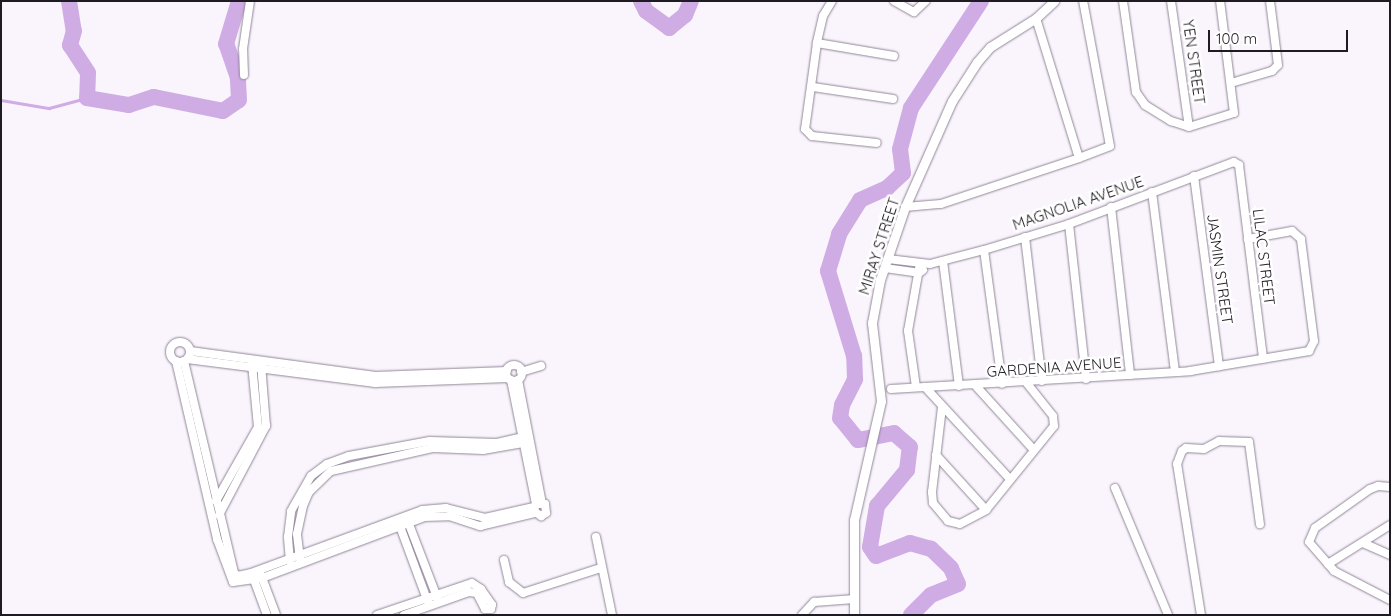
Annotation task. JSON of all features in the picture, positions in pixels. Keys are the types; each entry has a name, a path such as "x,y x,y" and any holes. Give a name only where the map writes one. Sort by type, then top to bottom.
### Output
{"street":[{"path":"244,75 242,49 250,1"},
{"path":"832,1 823,16 817,42 813,88 805,129 807,133 877,143"},
{"path":"894,1 914,12 926,1"},
{"name":"MIRAY STREET","path":"854,615 854,520 876,427 882,392 872,334 872,308 886,264 905,206 942,118 977,62 990,48 1036,18 1054,1"},
{"path":"905,206 941,204 1110,146 1083,1"},
{"path":"1123,1 1136,92 1145,105 1180,126 1189,127 1234,113 1220,1"},
{"name":"YEN STREET","path":"1171,1 1189,127"},
{"path":"1231,83 1272,71 1278,65 1270,1"},
{"path":"1036,18 1079,158"},
{"path":"817,42 894,56"},
{"path":"813,88 893,99"},
{"name":"MAGNOLIA AVENUE","path":"886,264 930,264 984,250 1070,224 1234,162"},
{"name":"LILAC STREET","path":"1234,162 1239,165 1263,359"},
{"name":"JASMIN STREET","path":"1194,176 1219,366"},
{"path":"1152,192 1175,372"},
{"path":"1111,207 1130,376"},
{"path":"1070,224 1086,379"},
{"name":"GARDENIA AVENUE","path":"891,389 1086,379 1175,372 1309,350 1314,341 1301,239 1292,231 1248,239"},
{"path":"1025,237 1042,381"},
{"path":"984,250 1002,384"},
{"path":"944,261 959,386"},
{"path":"920,263 908,332 920,387 942,407 1010,479"},
{"path":"886,264 919,273"},
{"name":"MAGNOLIA AVENUE","path":"919,273 930,264"},
{"path":"184,358 252,363 308,372 375,379 488,375 513,376 541,366"},
{"path":"184,358 200,421 214,505 231,575 256,575 293,567 300,559 298,523 306,490 322,477 350,460"},
{"path":"184,358 190,423 214,505 219,515 221,539"},
{"path":"252,363 263,418"},
{"path":"214,505 248,454 263,418 261,364"},
{"path":"513,376 523,440 531,467"},
{"path":"256,575 289,558 300,559 407,519 450,513 485,522 513,516 537,507 513,376"},
{"path":"942,407 933,503 948,521 960,524 986,510 1055,422 1026,382"},
{"path":"975,385 1033,449"},
{"path":"190,423 200,421"},
{"path":"293,567 289,558 289,522 317,470 350,460 431,444 497,446 523,440"},
{"path":"1201,615 1177,464 1182,451 1186,448 1204,449 1218,441 1248,442 1260,524"},
{"path":"936,455 986,510"},
{"path":"317,470 322,477"},
{"path":"219,515 236,473"},
{"path":"1390,487 1378,486 1370,489 1310,534 1309,542 1328,564 1346,579 1390,600"},
{"path":"1115,488 1168,615"},
{"path":"407,519 437,598"},
{"path":"398,523 429,605"},
{"path":"1328,564 1390,525"},
{"path":"596,537 612,615"},
{"path":"1363,542 1390,555"},
{"path":"408,548 417,545"},
{"path":"504,560 509,582 523,593 601,568"},
{"path":"256,575 271,600 276,615"},
{"path":"256,575 266,615"},
{"path":"419,578 428,575"},
{"path":"378,615 426,597 437,598 474,592 485,609 492,608 481,589 472,583 437,598 429,605 404,615"},
{"path":"802,615 814,602 855,598"},
{"path":"262,603 271,600"}],"waterway":[{"path":"69,1 74,31 70,45 88,73 87,98 129,105 154,97 223,111 239,100 238,78 226,44 239,1"},
{"path":"641,1 646,11 669,28 685,15 691,1"},
{"path":"911,615 931,595 958,584 951,568 931,549 910,543 876,556 870,547 877,506 907,470 910,447 894,433 858,440 840,418 842,405 855,379 854,356 828,271 839,234 860,200 887,188 903,173 900,149 911,108 981,1"},
{"path":"1,100 49,108 87,98"}]}
